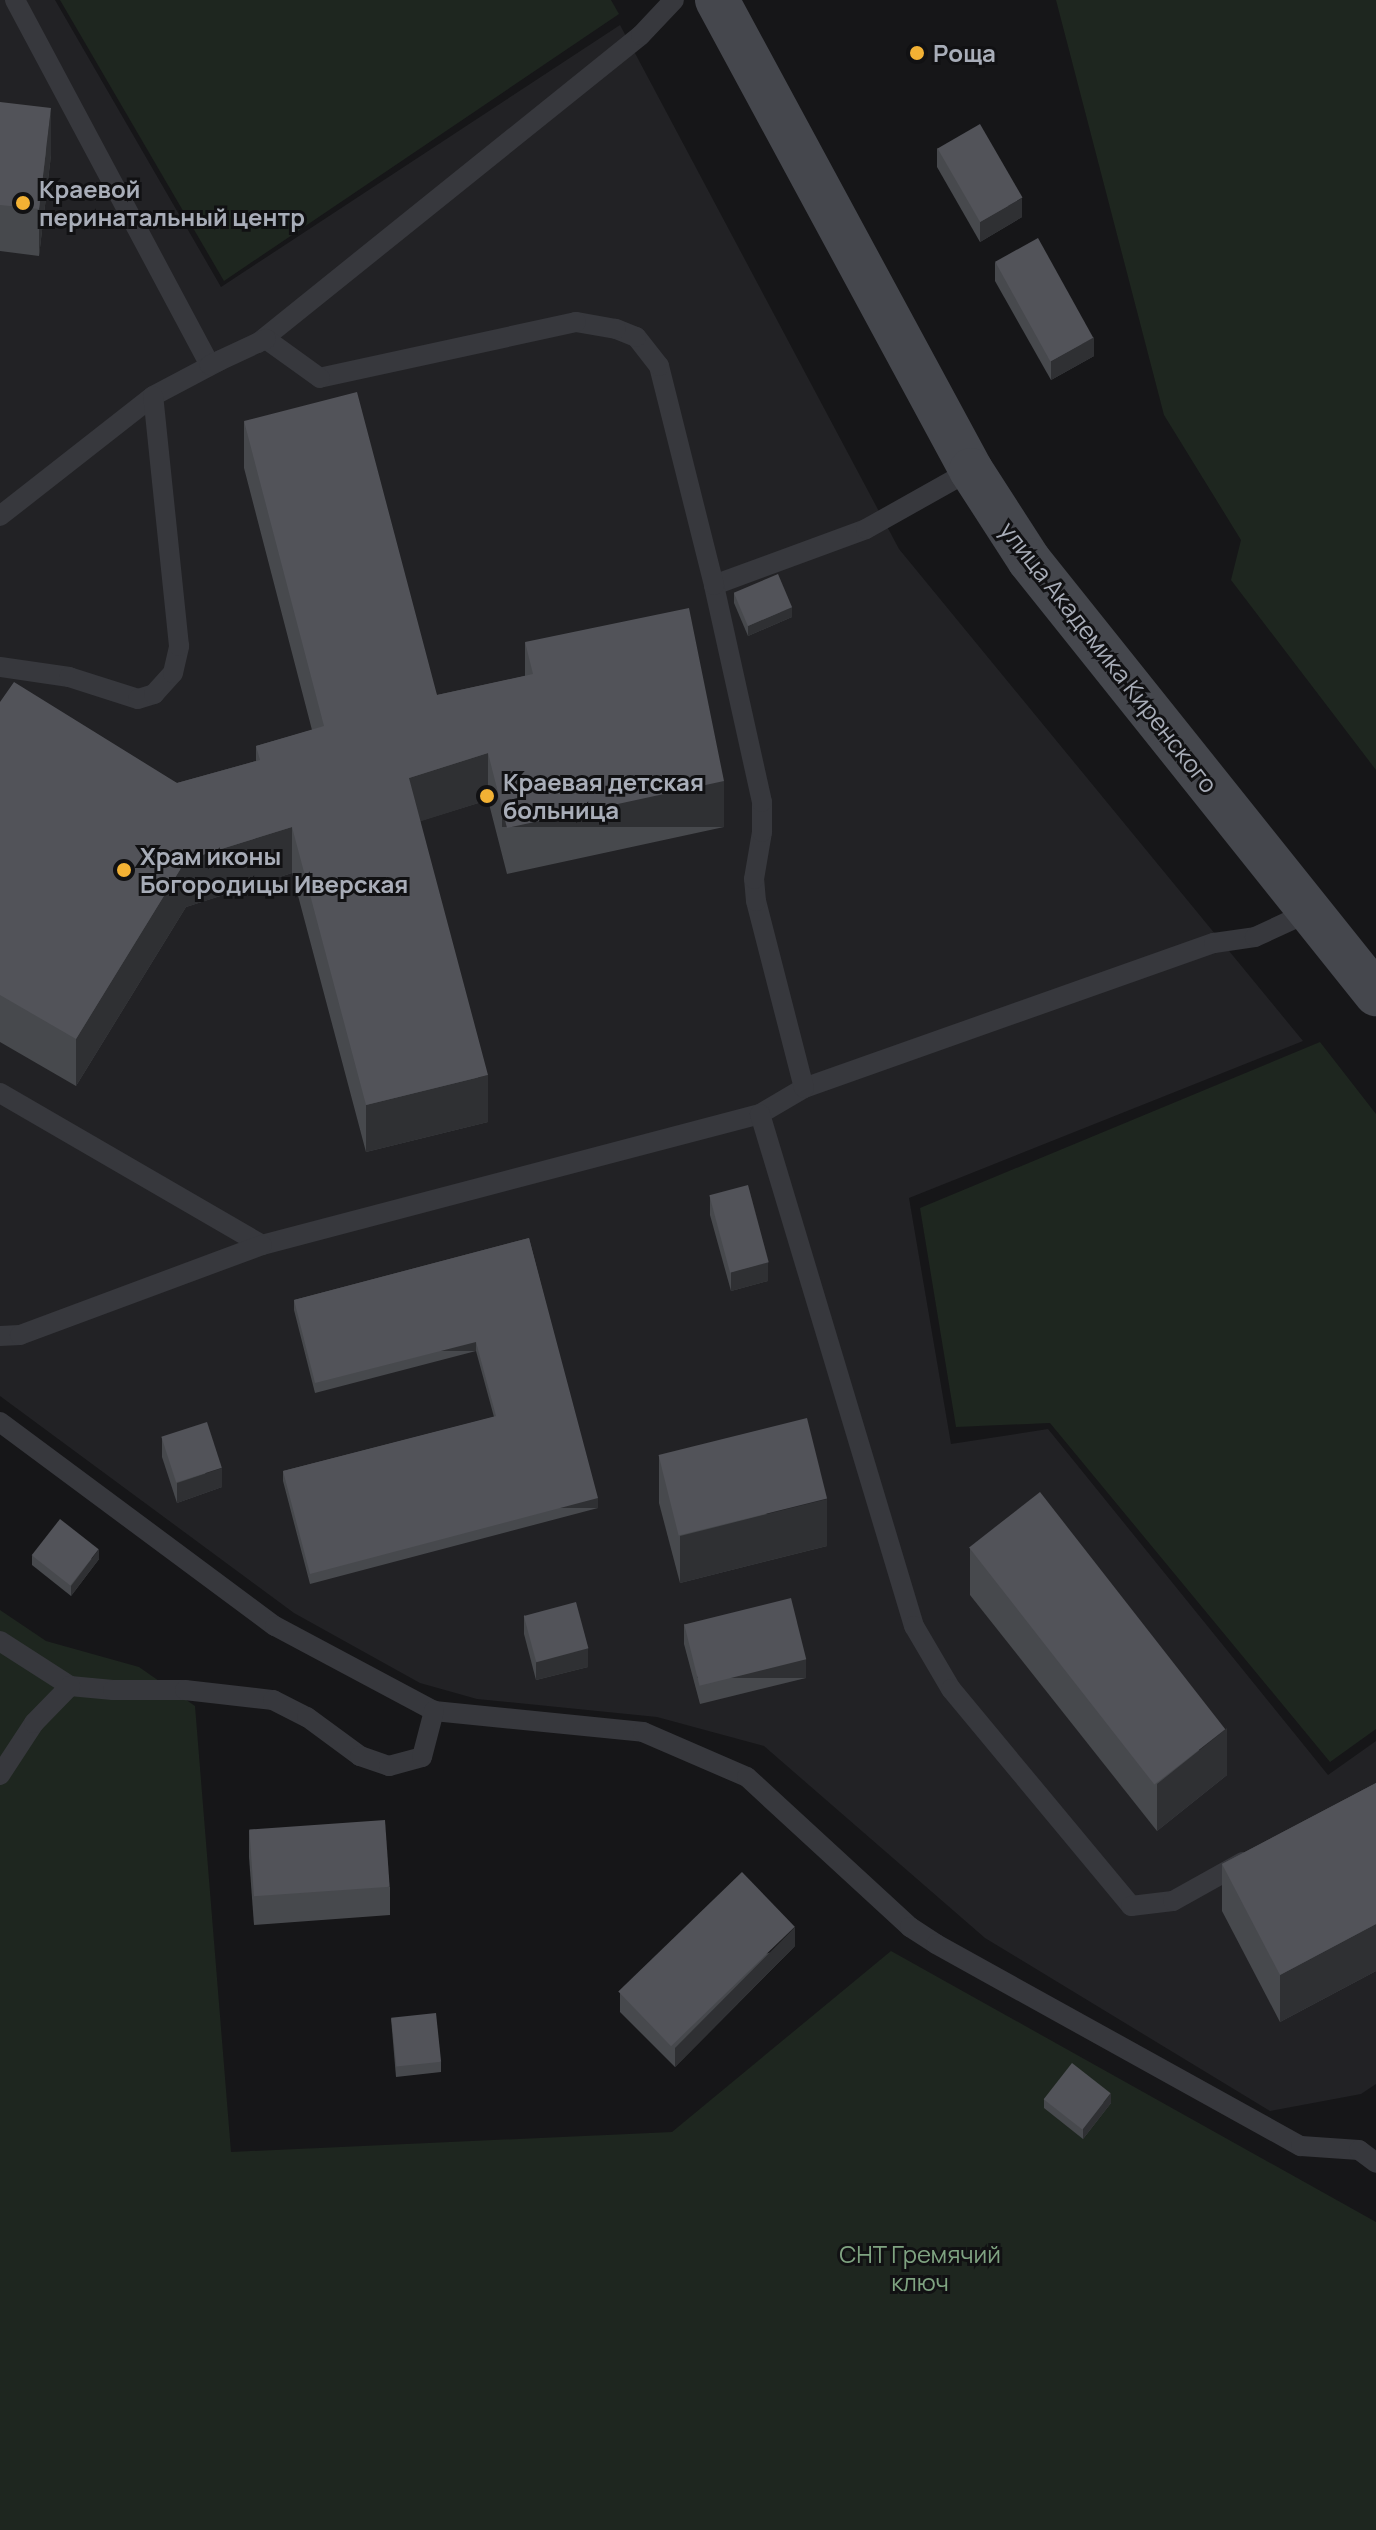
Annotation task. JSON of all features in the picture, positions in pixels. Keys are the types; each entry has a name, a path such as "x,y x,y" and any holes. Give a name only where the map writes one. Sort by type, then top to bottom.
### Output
{"main road":[{"name":"улица Академика Киренского","path":"717,0 971,470 1029,560 1376,994"}],"lane":[{"path":"15,0 210,365"},
{"path":"0,516 153,396 266,339 633,42 674,0"},
{"path":"266,339 320,378 576,322 636,337 659,366 714,585 762,802 762,832 754,879 756,901 804,1088"},
{"path":"0,667 69,677 138,699 154,694 173,673 179,646 153,396"},
{"path":"714,585 866,529 971,470"},
{"path":"0,1336 20,1335 262,1245 760,1114 804,1088 1214,943 1255,937 1309,912"},
{"path":"0,1093 262,1245"},
{"path":"760,1114 914,1626 951,1689 1131,1906 1173,1901 1268,1849"},
{"path":"0,1422 275,1626 434,1711 643,1732 747,1777 910,1927 936,1944 1301,2146 1359,2150 1376,2163"},
{"path":"0,1641 70,1686 113,1690 185,1690 273,1700 307,1717 360,1756 389,1766 422,1757 434,1711"},
{"path":"0,1775 34,1723 70,1686"}],"shaded area":[{"path":"0,0 55,0 221,287 620,25 899,549 1303,1041 909,1198 951,1444 1048,1429 1328,1775 1376,1741 1376,2084 1361,2094 1270,2111 985,1938 764,1746 657,1717 477,1699 420,1683 294,1613 0,1396"}],"green space":[{"path":"60,0 611,0 619,14 224,281"},
{"path":"1056,0 1376,0 1376,770 1231,580 1241,540 1164,415"},
{"path":"1320,1042 1376,1114 1376,1729 1330,1762 1050,1423 956,1427 920,1208"},
{"name":"СНТ Гремячий ключ","path":"0,1610 46,1641 139,1667 195,1706 231,2152 672,2132 891,1951 1376,2222 1376,2530 0,2530"}],"building":[{"path":"0,102 51,108 39,209 0,205"},
{"path":"980,124 1022,198 980,222 938,148"},
{"path":"1038,238 1093,338 1050,361 995,262"},
{"name":"Краевая детская больница","path":"357,392 437,695 533,674 525,642 689,608 724,781 507,828 488,753 409,778 488,1075 366,1105 292,827 186,860 76,1039 0,995 0,702 14,682 177,783 260,760 256,746 324,726 244,421"},
{"path":"778,574 792,607 748,626 734,593"},
{"path":"748,1185 769,1262 730,1273 709,1195"},
{"path":"529,1238 598,1498 310,1574 283,1471 496,1416 476,1342 315,1383 294,1300"},
{"path":"807,1418 827,1499 679,1536 659,1455"},
{"path":"207,1422 222,1468 176,1482 161,1437"},
{"path":"1040,1492 1225,1729 1154,1785 969,1547"},
{"path":"60,1519 99,1549 70,1585 32,1555"},
{"path":"791,1598 806,1659 700,1686 684,1625"},
{"path":"576,1602 588,1648 536,1662 524,1616"},
{"path":"1376,1783 1376,1924 1280,1975 1222,1864"},
{"path":"385,1820 390,1887 254,1896 249,1829"},
{"path":"742,1872 795,1927 671,2046 618,1991"},
{"path":"436,2013 441,2062 396,2066 391,2018"},
{"path":"1072,2063 1111,2093 1082,2129 1044,2099"}],"place":[{"name":"Роща","path":"917,53"},
{"name":"Краевой перинатальный центр","path":"23,203"},
{"name":"Краевая детская больница","path":"487,796"},
{"name":"Храм иконы Богородицы Иверская","path":"124,870"}]}
